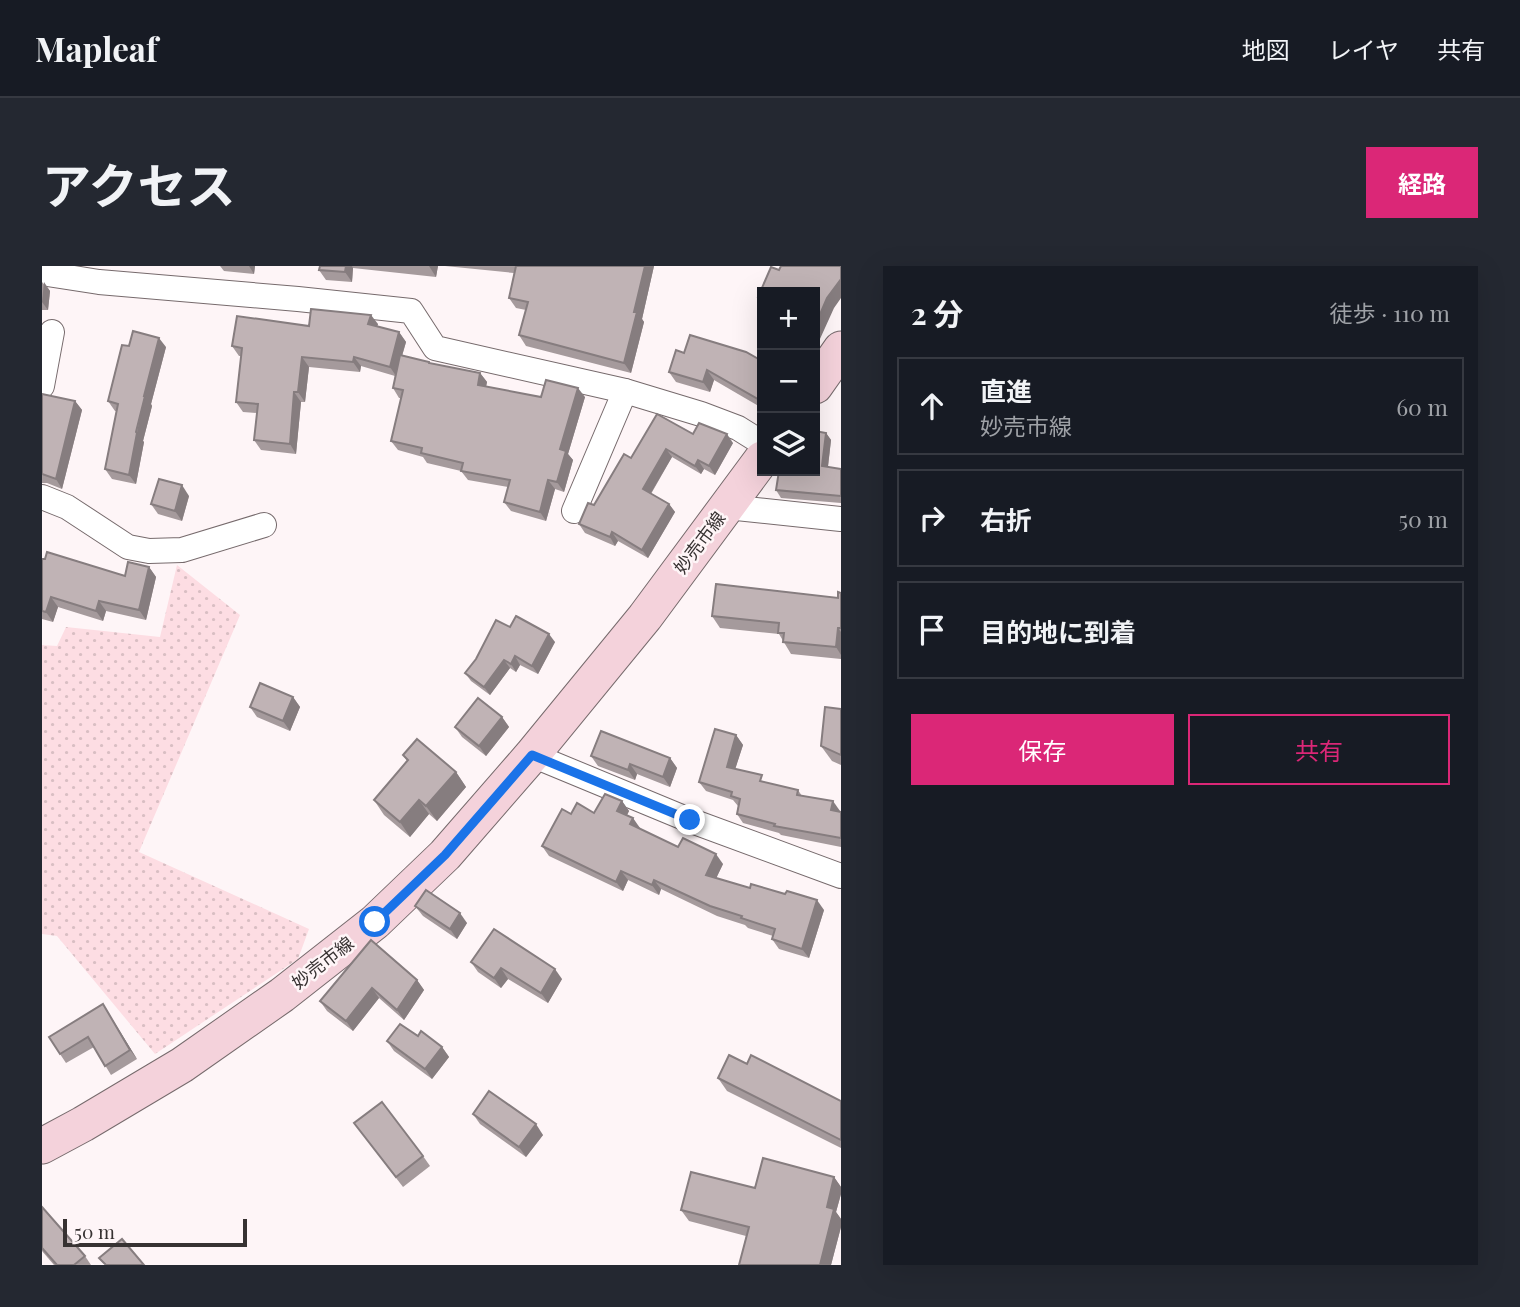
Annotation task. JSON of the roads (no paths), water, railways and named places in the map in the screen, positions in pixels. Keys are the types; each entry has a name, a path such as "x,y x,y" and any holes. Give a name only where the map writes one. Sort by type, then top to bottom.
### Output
{"main road":[{"path":"820,379 841,349"},
{"name":"妙売市線","path":"42,1146 182,1065 282,995 375,922 445,855 532,755 645,617 757,466"}],"street":[{"path":"42,273 99,282 298,299 411,312 435,348 625,391 701,414 738,428 757,440"},
{"path":"42,386 52,332"},
{"path":"574,510 625,391"},
{"path":"42,497 67,507 128,547 149,551 182,550 264,525"},
{"path":"727,508 841,519"},
{"path":"532,755 690,820 841,876"}]}
